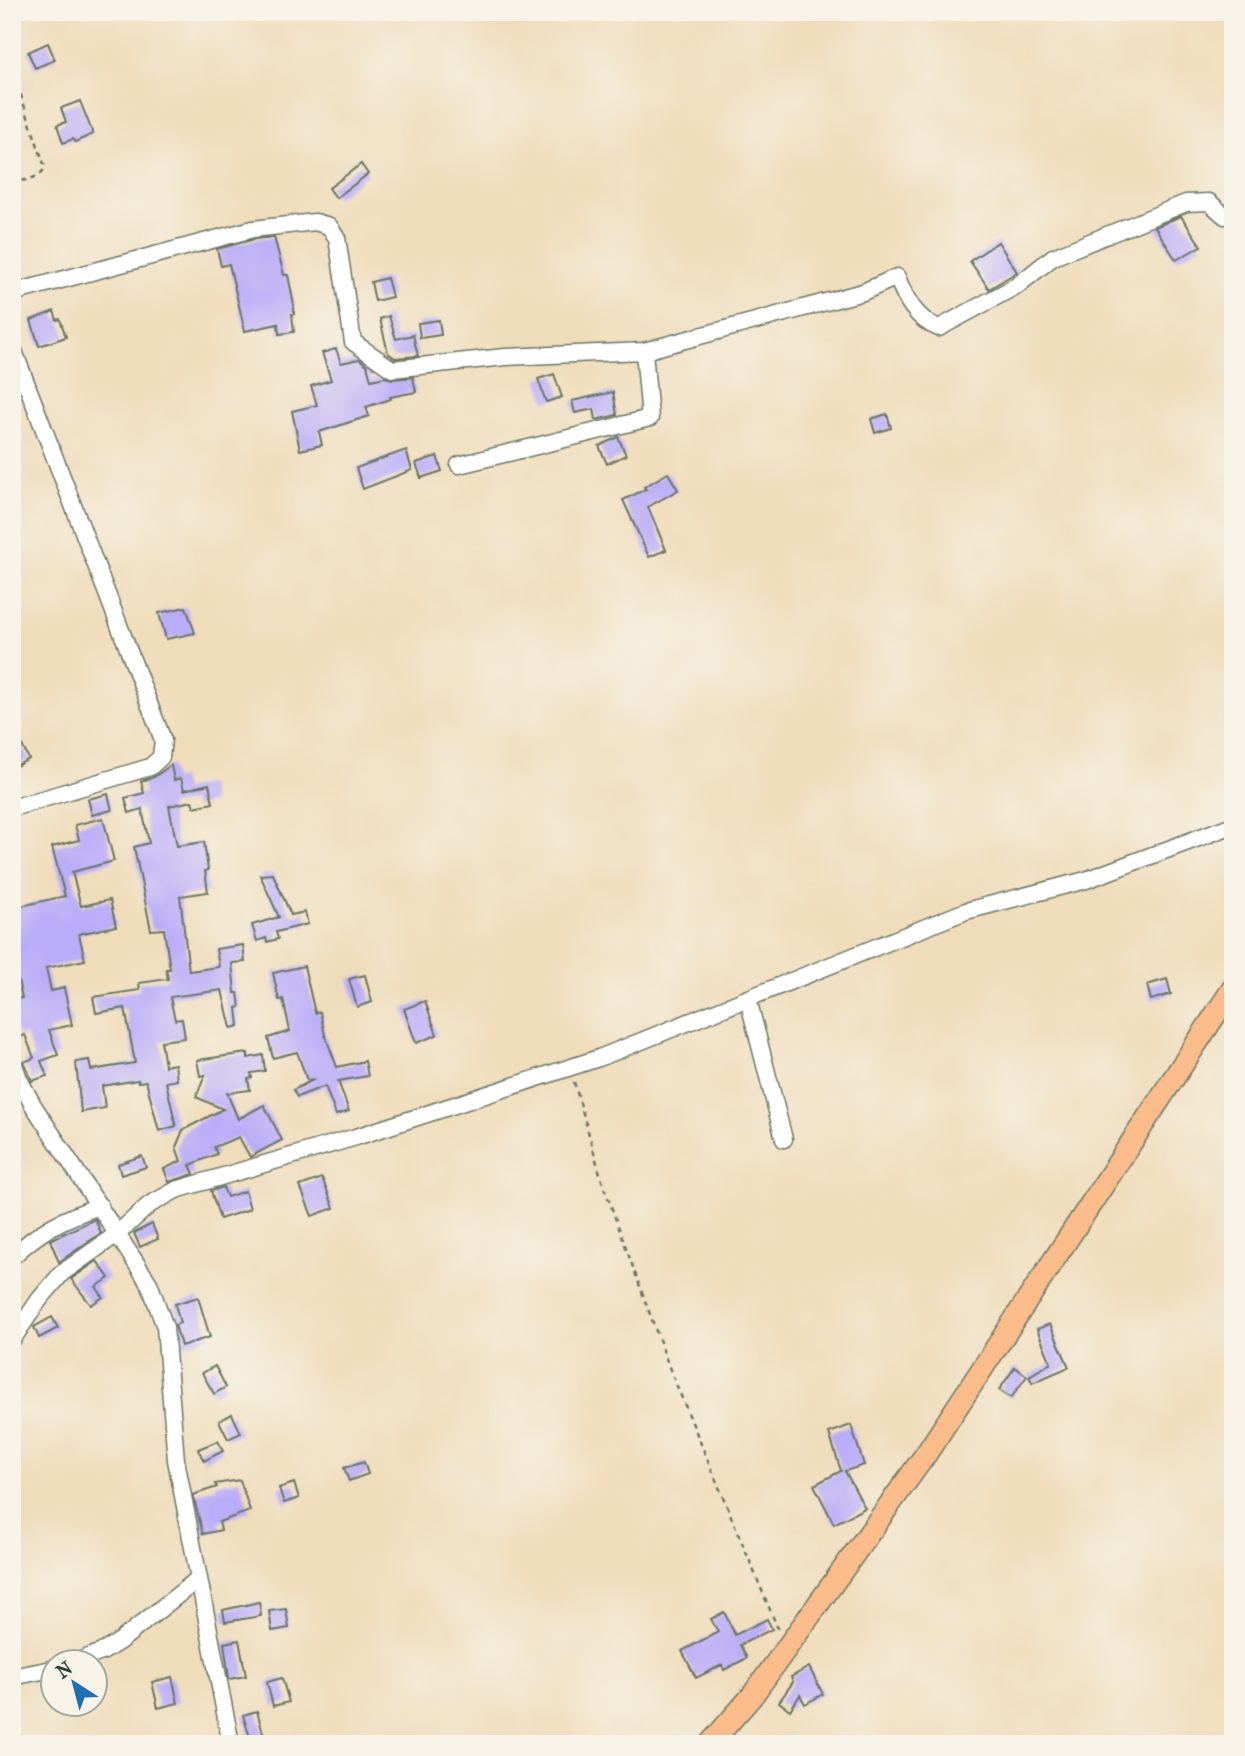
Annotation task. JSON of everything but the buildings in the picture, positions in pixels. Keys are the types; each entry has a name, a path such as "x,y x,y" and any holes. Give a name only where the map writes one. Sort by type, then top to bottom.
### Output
{"main road":[{"path":"710,1744 752,1696 926,1454 1233,989"}],"street":[{"path":"12,293 212,238 253,229 315,222 329,226 337,238 354,342 392,369 505,357 644,351 863,292 897,277 906,299 927,324 939,328 1018,285 1053,257 1186,203 1209,202 1225,216"},
{"path":"12,346 163,740 161,757 150,767 12,808"},
{"path":"459,465 650,418 644,351"},
{"path":"12,1340 39,1300 62,1273 117,1234 149,1205 176,1190 356,1137 600,1058 966,911 1086,880 1233,825"},
{"path":"748,999 784,1139"},
{"path":"12,1059 33,1105 149,1283 165,1327 176,1460 230,1744"},
{"path":"12,1257 49,1226 66,1217 100,1206"},
{"path":"108,1648 198,1579"},
{"path":"12,1677 38,1672"}],"path":[{"path":"12,183 37,176 45,167 18,87"},
{"path":"569,1067 603,1184 669,1367 786,1648"}]}
